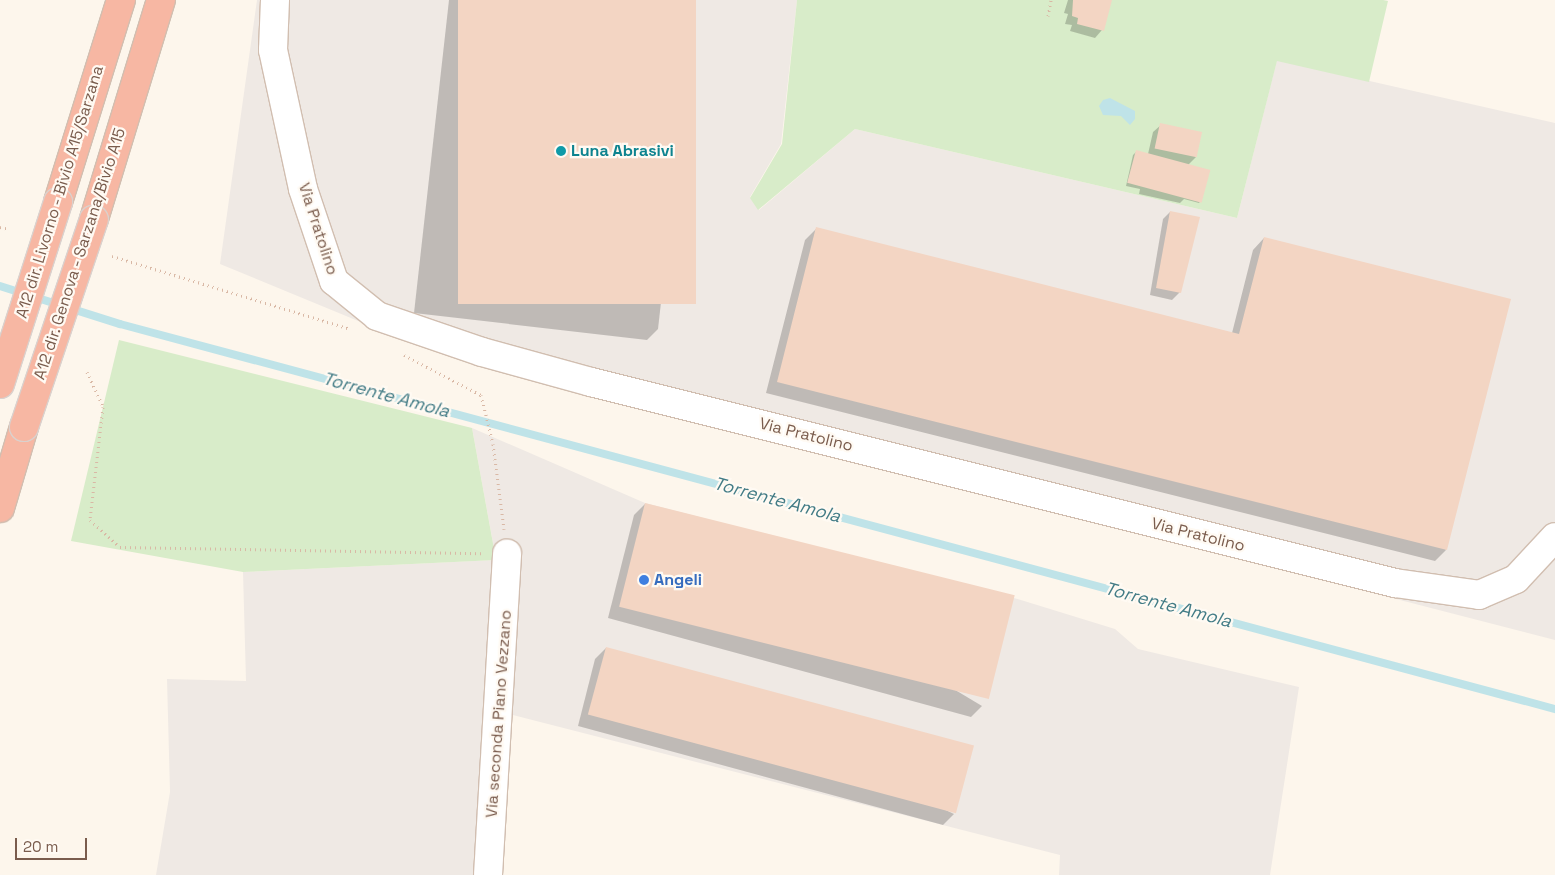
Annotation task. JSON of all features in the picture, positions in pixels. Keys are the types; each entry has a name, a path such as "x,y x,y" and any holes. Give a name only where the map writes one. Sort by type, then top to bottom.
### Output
{"highway":[{"name":"A12 dir. Livorno - Bivio A15/Sarzana","path":"0,384 121,0"},
{"name":"A12 dir. Genova - Sarzana/Bivio A15","path":"0,508 24,427 94,219 161,0"}],"street":[{"name":"Via Pratolino","path":"275,0 273,50 303,189 334,281 377,316 482,352 582,379 1395,583 1479,595 1516,579 1555,537"},
{"name":"Via seconda Piano Vezzano","path":"488,875 507,554"}],"path":[{"path":"1048,16 1051,0"},
{"path":"0,227 9,230"},
{"path":"112,256 352,329"},
{"path":"87,372 103,406 90,520 120,547 507,554 492,444 481,395 402,354"}],"shaded area":[{"path":"257,0 797,0 781,144 750,197 759,210 855,129 1237,218 1277,60 1555,123 1555,640 825,452 380,330 220,264"},
{"path":"472,428 645,503 1014,598 1115,629 1138,649 1299,687 1270,875 1059,875 1060,855 489,709 480,875 156,875 170,792 167,679 246,681 243,572 496,560"}],"green space":[{"path":"797,0 1388,1 1369,82 1277,61 1237,218 855,129 758,210 750,198 782,144"},
{"path":"119,340 472,428 496,560 243,572 71,541"}],"water":[{"path":"1110,98 1135,111 1135,119 1130,125 1121,116 1103,115 1099,106 1103,100"}],"building":[{"name":"Luna Abrasivi","path":"458,0 696,0 696,304 458,304"},
{"path":"1073,0 1112,0 1104,31 1077,24 1078,18 1072,16"},
{"path":"1160,123 1202,132 1197,157 1155,148"},
{"path":"1136,150 1210,170 1202,203 1127,183"},
{"path":"1170,211 1200,217 1181,293 1156,288"},
{"path":"816,227 1239,334 1264,237 1511,299 1447,550 777,382"},
{"path":"645,503 1015,595 989,699 619,607"},
{"path":"606,647 974,746 956,813 588,715"}],"waterway":[{"name":"Torrente Amola","path":"0,286 120,324 1555,709"}],"place":[{"name":"Luna Abrasivi","path":"561,151"},
{"name":"Angeli","path":"644,580"}]}
